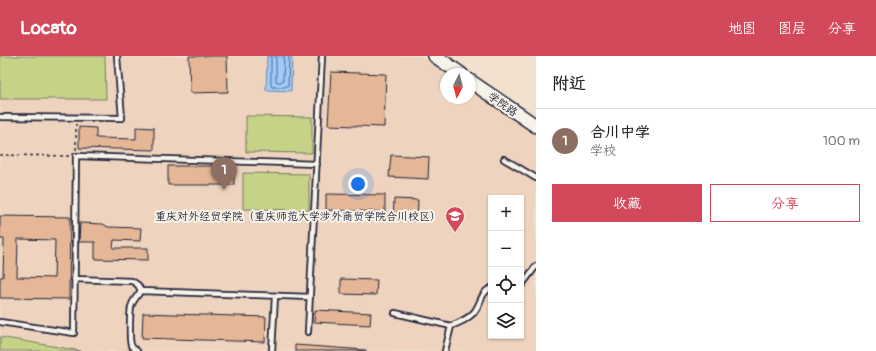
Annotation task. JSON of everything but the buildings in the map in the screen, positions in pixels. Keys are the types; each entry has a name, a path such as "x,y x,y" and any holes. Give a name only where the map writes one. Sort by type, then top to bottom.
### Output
{"street":[{"path":"435,56 452,68"},
{"name":"学院路","path":"476,85 536,126"}],"lane":[{"path":"0,117 122,118 117,56"},
{"path":"308,332 322,56"},
{"path":"0,322 74,332 76,156 317,164"},
{"path":"504,159 536,178"},
{"path":"524,282 536,266"},
{"path":"74,279 132,282 138,285 141,291"},
{"path":"395,313 451,326 467,319 476,310 483,294 488,290"},
{"path":"141,291 310,297"},
{"path":"138,351 132,346 130,340 131,308 135,298 141,291"},
{"path":"272,351 275,296"},
{"path":"445,351 451,326"}],"path":[{"path":"0,155 76,156 76,118"}],"shaded area":[{"path":"0,56 420,56 440,70 440,104 476,104 476,95 536,136 536,351 0,351"}],"green space":[{"path":"0,56 105,56 106,99 0,99"},
{"path":"246,116 312,117 312,153 246,152"},
{"path":"243,173 309,174 309,210 243,209"},
{"path":"0,337 81,351 0,351"}],"water":[{"path":"267,56 292,56 291,91 266,90"}],"place":[{"name":"合川中学","path":"224,190"},
{"name":"重庆对外经贸学院（重庆师范大学涉外商贸学院合川校区）","path":"455,233"}]}
